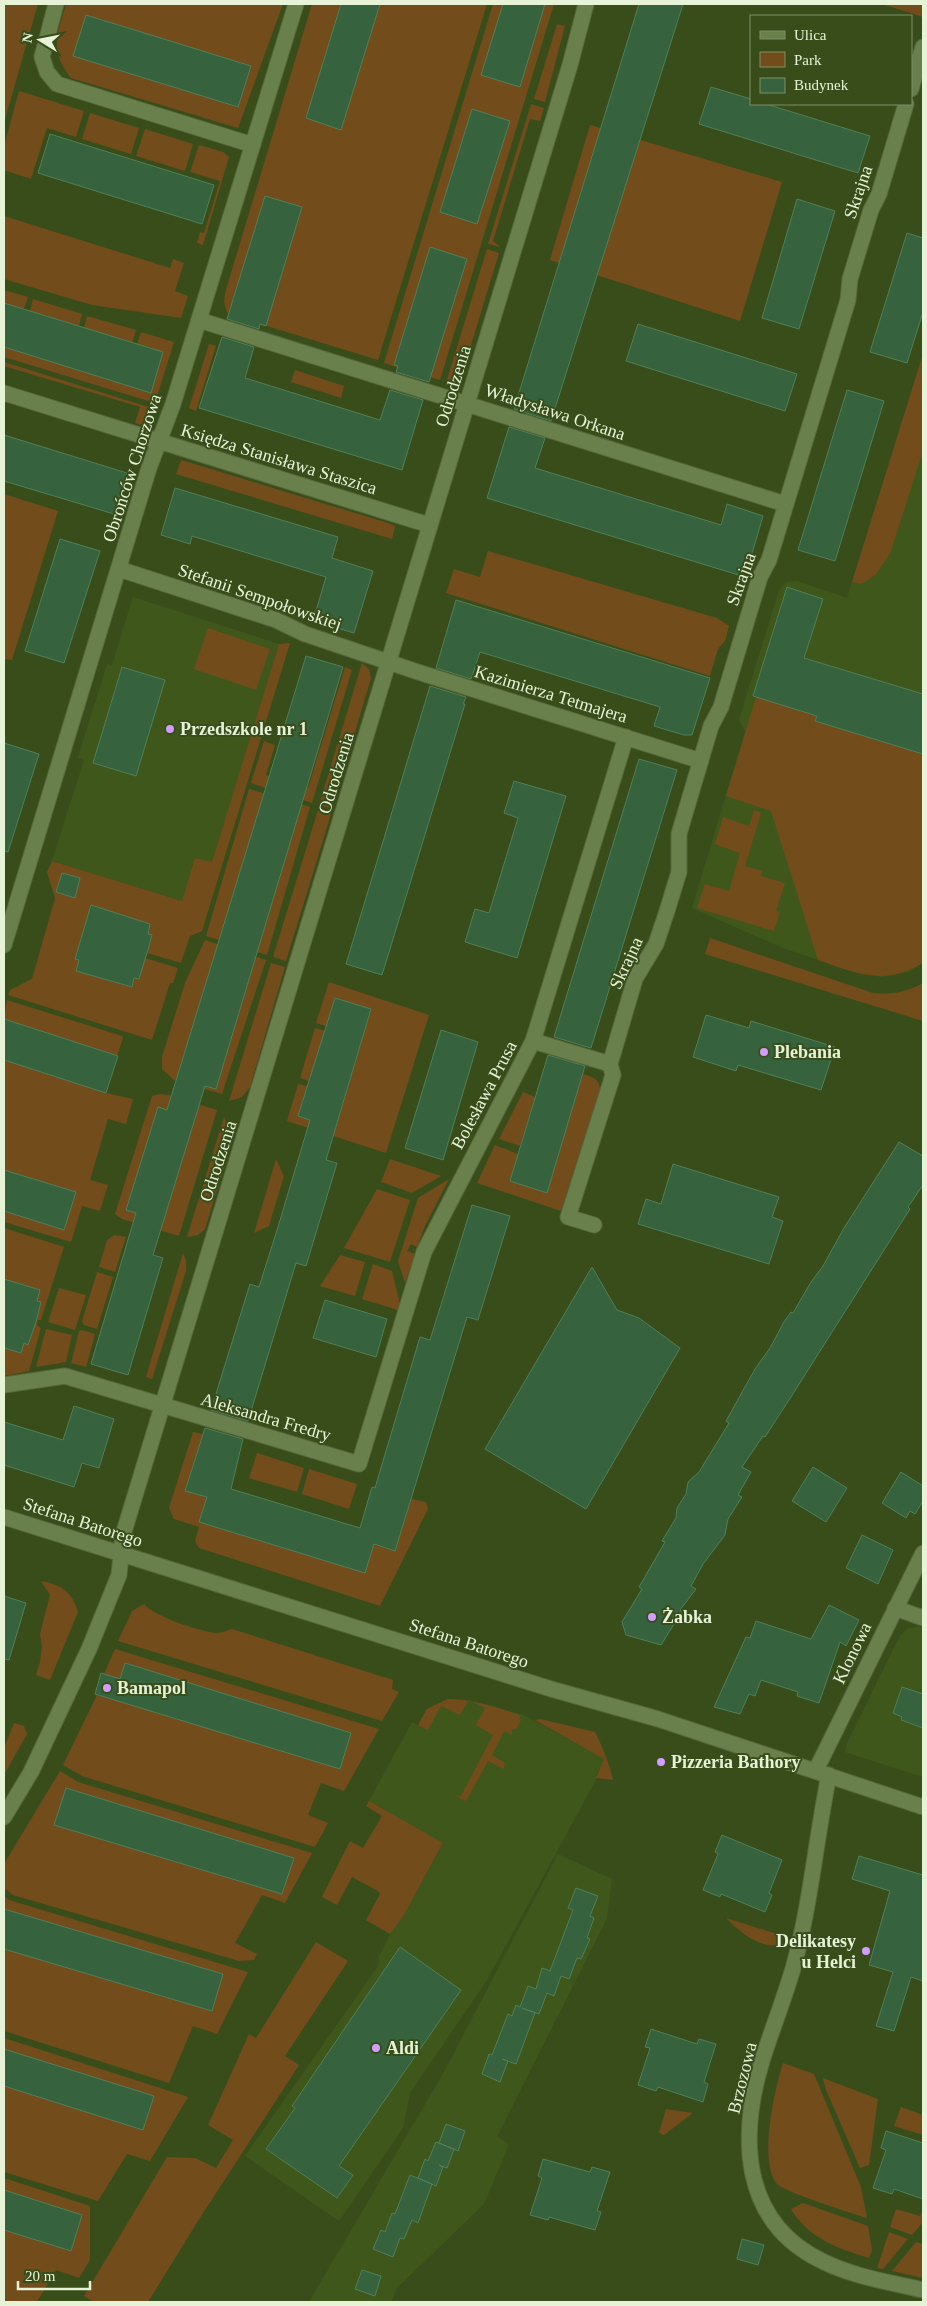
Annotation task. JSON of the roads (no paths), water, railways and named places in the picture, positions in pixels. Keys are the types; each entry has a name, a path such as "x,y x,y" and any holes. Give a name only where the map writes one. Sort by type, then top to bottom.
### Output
{"street":[{"path":"56,4 42,57 47,72 57,84 253,145"},
{"name":"Obrońców Chorzowa","path":"4,945 119,569 173,404 296,4"},
{"name":"Odrodzenia","path":"4,1816 31,1772 70,1692 119,1574 124,1535 570,64 586,4"},
{"path":"912,86 923,47"},
{"name":"Skrajna","path":"594,1225 568,1217 613,1076 610,1064 635,979 656,944 667,911 678,872 679,834 711,726 720,707 760,577 769,560 848,300 850,279 871,210 879,194 906,105"},
{"name":"Władysława Orkana","path":"199,320 467,404 498,416 785,504"},
{"name":"Księdza Stanisława Staszica","path":"4,393 429,525"},
{"name":"Stefanii Sempołowskiej","path":"119,569 276,620 305,634 389,661"},
{"name":"Kazimierza Tetmajera","path":"389,661 418,672 701,760"},
{"name":"Bolesława Prusa","path":"359,1464 424,1252 533,1041 626,737"},
{"path":"533,1041 610,1064"},
{"name":"Aleksandra Fredry","path":"4,1385 65,1376 359,1464"},
{"name":"Stefana Batorego","path":"4,1517 551,1689 658,1719 923,1807"},
{"name":"Klonowa","path":"822,1773 894,1608 923,1553"},
{"path":"894,1608 923,1618"},
{"name":"Brzozowa","path":"822,1773 806,1916 794,1965 762,2062 755,2091 748,2144 750,2165 755,2186 766,2210 780,2231 797,2246 821,2261 854,2274 923,2290"}],"place":[{"name":"Przedszkole nr 1","path":"170,729"},
{"name":"Plebania","path":"764,1052"},
{"name":"Żabka","path":"652,1617"},
{"name":"Bamapol","path":"107,1688"},
{"name":"Pizzeria Bathory","path":"661,1762"},
{"name":"Delikatesy u Helci","path":"866,1951"},
{"name":"Aldi","path":"376,2048"}]}
